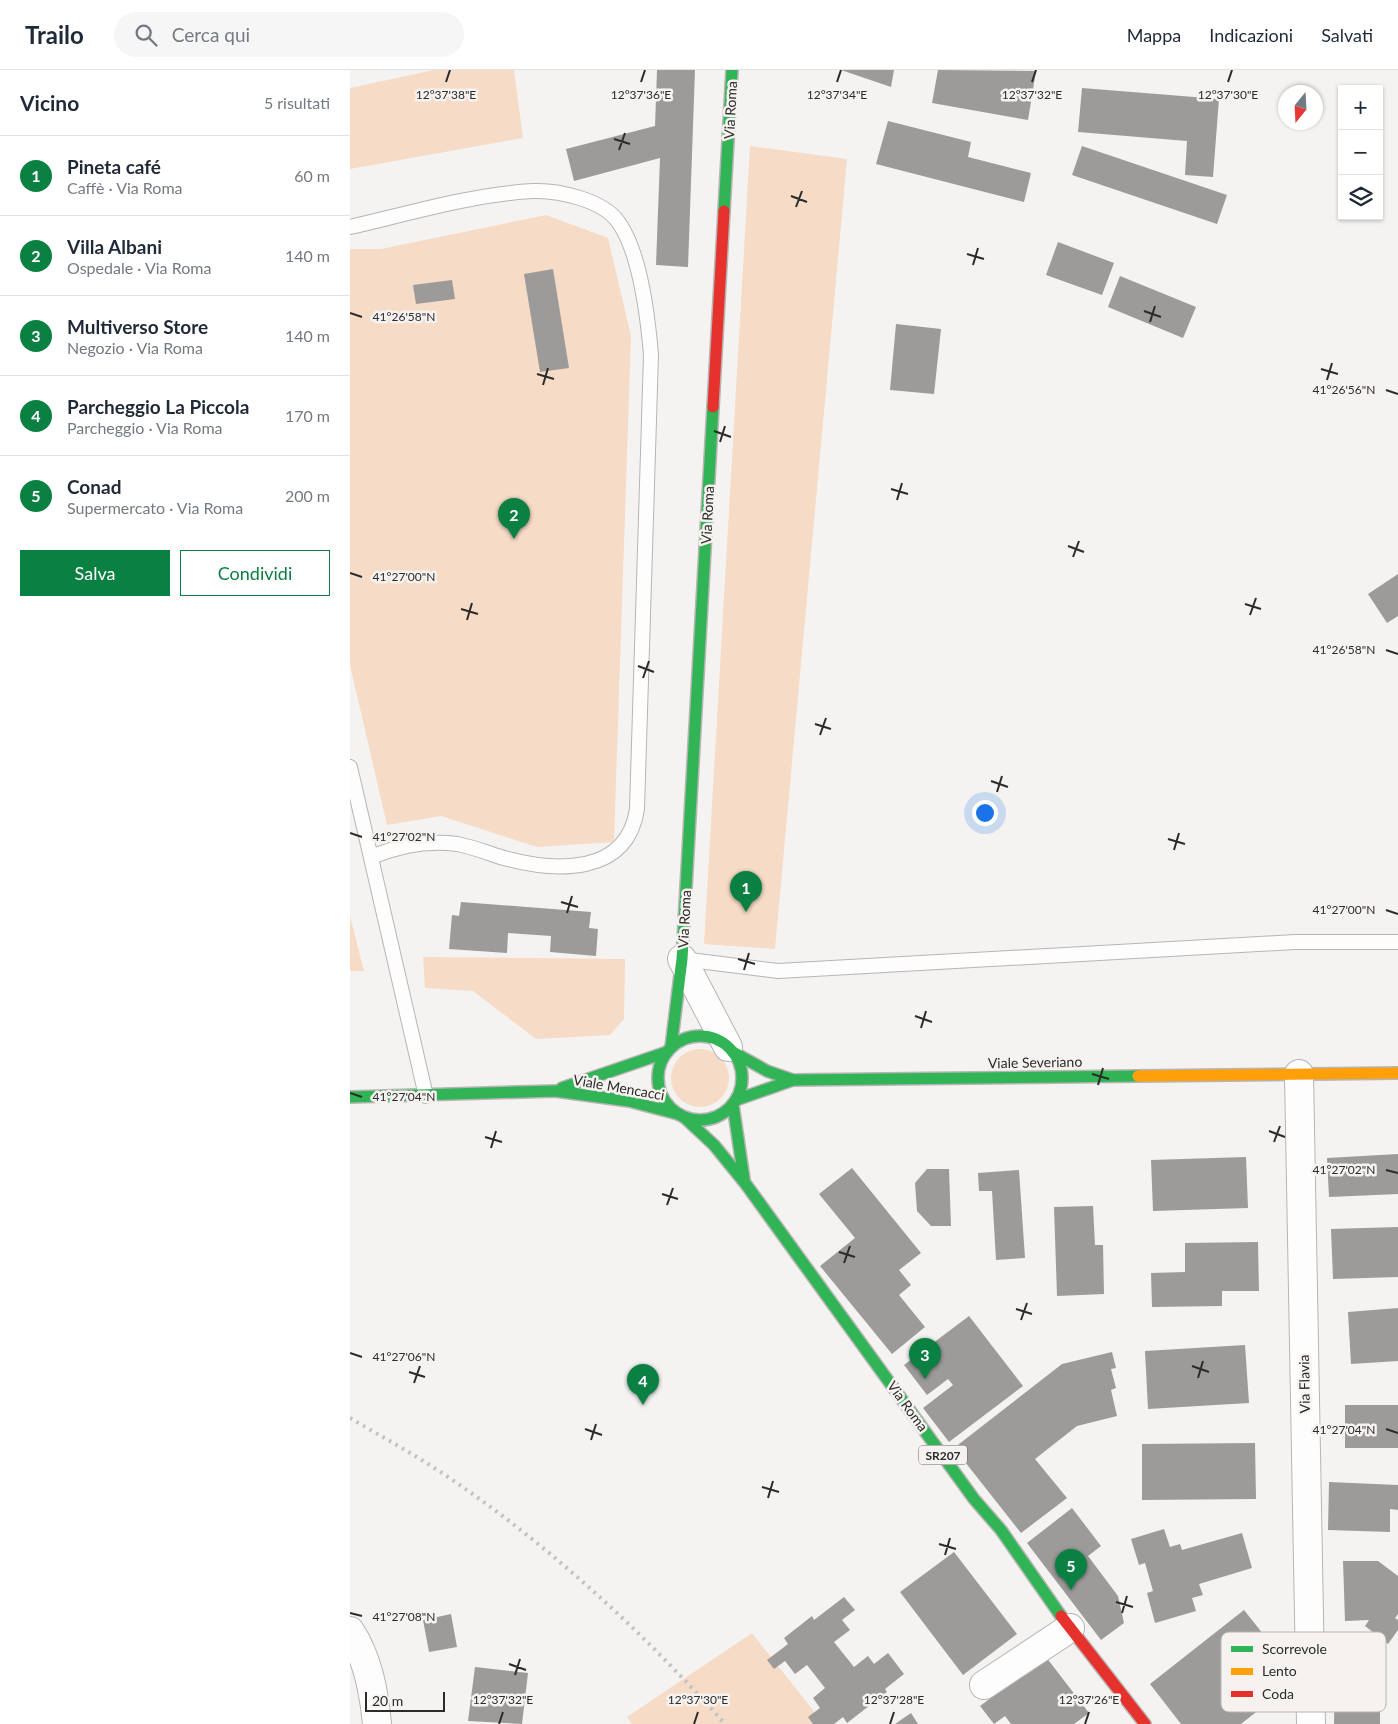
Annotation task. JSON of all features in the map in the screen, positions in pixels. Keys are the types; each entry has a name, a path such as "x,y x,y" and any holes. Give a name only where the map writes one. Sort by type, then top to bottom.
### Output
{"main road":[{"name":"Via Roma","path":"669,1050 682,959 732,70"},
{"path":"694,1036 718,1040 731,1049 740,1063 741,1088 734,1103 725,1112 705,1120 681,1116 668,1105 660,1092 658,1078 660,1064 669,1050 681,1040 694,1036"},
{"name":"Viale Severiano","path":"731,1049 761,1068 793,1080"},
{"name":"Viale Mencacci","path":"554,1091 669,1050"},
{"name":"Viale Severiano","path":"734,1103 765,1088 793,1080 1398,1073"},
{"name":"Viale Mencacci","path":"350,1097 554,1091 629,1101 681,1116"},
{"name":"Via Roma","path":"734,1103 745,1183"},
{"name":"Via Roma","path":"681,1116 714,1145 745,1183 974,1499 1001,1530 1070,1628 1145,1724"}],"street":[{"name":"Via Roma","path":"682,959 731,1049"},
{"name":"Via Flavia","path":"1299,1074 1309,1632"},
{"path":"984,1685 1070,1628"},
{"path":"350,1631 364,1656 373,1690 377,1724"}],"lane":[{"path":"350,227 507,194 549,191 579,197 606,211 618,221 625,233 644,303 651,355 637,809 629,835 620,848 608,856 579,866 531,863 456,844 405,846 371,857"},
{"path":"350,767 426,1096"},
{"path":"682,959 778,971 1295,942 1398,942"}],"shaded area":[{"path":"434,70 514,70 523,138 350,169 350,88"},
{"path":"750,146 847,159 775,949 704,944"},
{"path":"546,215 608,238 631,336 614,842 537,847 441,816 387,825 350,665 350,249 381,249"},
{"path":"350,916 364,971 350,971"},
{"path":"423,957 625,959 624,1019 610,1035 536,1039 473,991 425,988"},
{"path":"694,1049 706,1049 721,1057 729,1072 729,1084 721,1099 706,1107 694,1107 679,1099 671,1084 671,1072 679,1057"},
{"path":"752,1633 824,1724 632,1724 627,1717"}],"building":[{"path":"657,70 695,70 688,267 656,265 660,158 574,181 566,149 655,126"},
{"path":"841,70 894,70 891,87"},
{"path":"938,70 1036,71 1028,120 932,103"},
{"path":"1082,88 1219,99 1213,177 1185,175 1187,141 1078,132"},
{"path":"888,121 971,142 968,157 1031,173 1024,202 876,164"},
{"path":"1082,146 1227,195 1217,224 1072,175"},
{"path":"1058,242 1114,263 1102,295 1046,275"},
{"path":"553,269 569,368 540,372 524,274"},
{"path":"1120,276 1196,307 1183,338 1108,307"},
{"path":"452,280 455,299 416,304 413,285"},
{"path":"896,324 941,329 934,394 890,390"},
{"path":"1398,574 1398,616 1387,623 1368,594"},
{"path":"461,902 591,912 589,928 598,929 596,956 550,952 551,936 508,933 507,953 449,949 452,915 459,916"},
{"path":"1398,1154 1398,1194 1329,1197 1327,1158"},
{"path":"1246,1157 1248,1208 1153,1211 1151,1160"},
{"path":"852,1168 921,1253 899,1270 911,1285 899,1295 925,1327 892,1354 820,1266 855,1238 819,1194"},
{"path":"927,1169 949,1169 951,1226 931,1226 917,1211 915,1183"},
{"path":"1019,1170 1025,1258 996,1260 992,1191 979,1191 978,1173"},
{"path":"1093,1206 1095,1245 1103,1245 1104,1294 1057,1296 1054,1207"},
{"path":"1398,1227 1398,1277 1333,1279 1331,1229"},
{"path":"1258,1242 1259,1291 1222,1291 1222,1306 1152,1307 1151,1273 1185,1272 1185,1243"},
{"path":"1398,1308 1398,1361 1351,1364 1348,1312"},
{"path":"969,1316 1023,1386 949,1442 923,1408 953,1385 948,1379 927,1395 904,1365"},
{"path":"1245,1345 1249,1403 1148,1409 1145,1351"},
{"path":"1112,1352 1116,1368 1111,1369 1116,1388 1111,1390 1117,1416 1077,1426 1035,1459 1067,1498 1021,1533 954,1448 1062,1364"},
{"path":"1345,1405 1398,1405 1398,1448 1345,1448"},
{"path":"1255,1443 1256,1499 1142,1500 1142,1444"},
{"path":"1329,1482 1398,1485 1398,1510 1390,1509 1390,1532 1328,1530"},
{"path":"1072,1508 1101,1546 1088,1556 1118,1596 1124,1623 1101,1640 1027,1543"},
{"path":"1164,1529 1170,1547 1180,1544 1182,1550 1242,1533 1252,1568 1199,1584 1203,1595 1192,1598 1196,1611 1155,1623 1147,1593 1153,1591 1145,1563 1139,1565 1131,1539"},
{"path":"954,1552 1017,1634 963,1675 900,1592"},
{"path":"1343,1561 1378,1561 1398,1576 1398,1614 1395,1618 1398,1620 1398,1630 1388,1644 1386,1642 1386,1632 1373,1632 1365,1626 1369,1620 1345,1621"},
{"path":"844,1597 855,1610 842,1620 850,1630 834,1642 854,1667 868,1656 874,1664 888,1653 904,1674 885,1689 887,1692 847,1723 843,1717 834,1724 813,1724 808,1717 820,1708 813,1698 825,1688 807,1665 795,1674 785,1661 774,1669 767,1660 788,1644 784,1638 812,1616 814,1620"},
{"path":"1244,1610 1261,1632 1221,1632 1221,1712 1256,1712 1241,1724 1181,1724 1150,1684"},
{"path":"451,1614 457,1647 429,1652 423,1620"},
{"path":"1046,1657 1089,1713 1074,1724 1011,1724 1005,1716 994,1724 980,1706"},
{"path":"475,1667 528,1673 522,1724 468,1721"},
{"path":"1334,1712 1380,1712 1380,1724 1334,1724"},
{"path":"911,1713 918,1724 895,1724"}],"railway":[{"path":"350,1418 445,1475 521,1530 592,1590 627,1623 725,1724"}],"traffic: fast":[{"path":"724,211 732,70"},
{"path":"671,1047 682,959 713,407"},
{"path":"700,1036 716,1039 730,1048 739,1062 742,1078 739,1094 730,1108 716,1117 700,1120 684,1117 670,1108 661,1094 658,1078 661,1062 670,1048 684,1039 700,1036"},
{"path":"562,1088 667,1052"},
{"path":"733,1052 767,1071 793,1080"},
{"path":"736,1100 793,1080 1138,1076"},
{"path":"350,1097 555,1091 629,1101 678,1114"},
{"path":"733,1105 744,1179"},
{"path":"684,1117 714,1145 745,1183 974,1499 1001,1530 1061,1616"}],"traffic: slow":[{"path":"1138,1076 1398,1073"}],"traffic: jam":[{"path":"713,407 724,211"},
{"path":"1061,1616 1145,1724"}],"place":[{"name":"Villa Albani","path":"514,539"},
{"name":"Pineta café","path":"746,912"},
{"name":"Multiverso Store","path":"925,1379"},
{"name":"Parcheggio La Piccola","path":"643,1405"},
{"name":"Conad","path":"1071,1590"}]}
